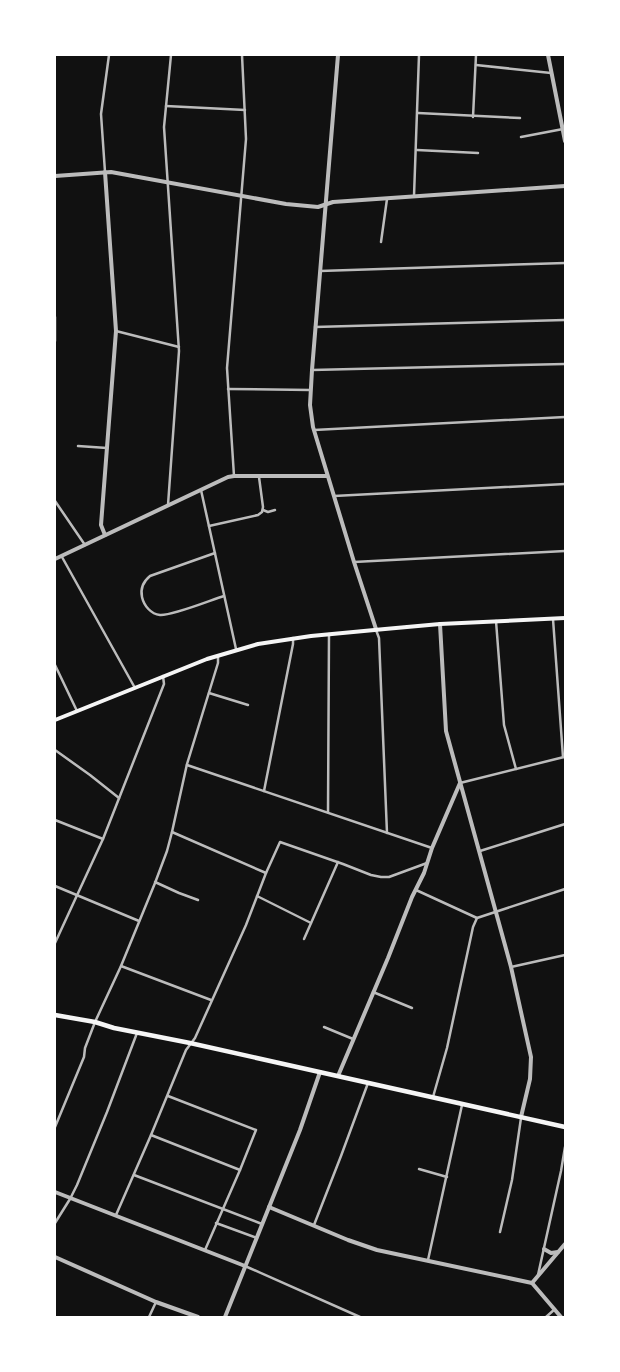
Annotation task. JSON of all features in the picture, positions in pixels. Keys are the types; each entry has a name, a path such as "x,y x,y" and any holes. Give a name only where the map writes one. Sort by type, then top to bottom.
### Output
{"main road":[{"path":"55,720 218,655 293,638 440,624 565,618"},
{"path":"55,1015 95,1022 114,1028 190,1043 565,1127"}],"street":[{"path":"105,535 101,525 116,331 101,114 109,55"},
{"path":"168,505 180,347 164,127 171,55"},
{"path":"234,476 227,368 246,140 242,55"},
{"path":"338,55 310,390 310,410 314,430 379,638 387,833"},
{"path":"414,196 419,55"},
{"path":"473,116 476,55"},
{"path":"548,55 565,141"},
{"path":"476,65 551,73"},
{"path":"166,106 244,110"},
{"path":"418,113 520,118"},
{"path":"521,137 563,130"},
{"path":"416,150 478,153"},
{"path":"55,176 112,172 241,196 318,207 333,202 565,186"},
{"path":"380,242 387,199"},
{"path":"320,271 565,263"},
{"path":"55,318 55,341"},
{"path":"315,327 565,320"},
{"path":"116,331 180,347"},
{"path":"312,370 565,364"},
{"path":"228,389 310,390"},
{"path":"314,430 565,417"},
{"path":"78,446 107,448"},
{"path":"55,559 225,478 234,476 328,476"},
{"path":"209,526 258,515 263,510 264,506 258,476"},
{"path":"334,496 565,484"},
{"path":"201,490 236,650"},
{"path":"55,501 85,545"},
{"path":"263,510 268,512 275,510"},
{"path":"354,562 565,551"},
{"path":"215,553 150,576 143,584 141,590 142,597 150,611 162,615 224,596"},
{"path":"62,557 135,688"},
{"path":"460,783 564,757 553,619"},
{"path":"496,622 504,725 516,769"},
{"path":"440,624 446,730 511,967 530,1057 530,1079 521,1117 512,1180 500,1232"},
{"path":"328,812 329,634"},
{"path":"264,791 293,638"},
{"path":"55,1127 84,1057 85,1048 95,1022 121,966 155,882 172,832 187,764 218,663 218,655"},
{"path":"55,665 77,712"},
{"path":"55,943 103,839 164,684 164,676"},
{"path":"209,693 248,704"},
{"path":"55,750 90,774 119,798"},
{"path":"187,764 432,848"},
{"path":"338,1076 460,783"},
{"path":"55,820 103,839"},
{"path":"480,851 565,824"},
{"path":"172,832 266,873"},
{"path":"115,1217 186,1050 194,1038 246,926 280,842 371,874 389,877 427,863"},
{"path":"304,939 338,862"},
{"path":"155,882 179,894 198,900"},
{"path":"55,886 139,921"},
{"path":"416,890 477,918 565,889"},
{"path":"257,896 311,923"},
{"path":"433,1097 447,1048 473,927 477,918"},
{"path":"511,967 565,955"},
{"path":"121,966 211,1001"},
{"path":"373,992 412,1008"},
{"path":"324,1027 353,1039"},
{"path":"55,1223 70,1199 138,1032"},
{"path":"225,1317 300,1130 320,1072"},
{"path":"314,1225 341,1156 364,1089 368,1083"},
{"path":"168,1096 256,1130 205,1250"},
{"path":"428,1260 462,1104"},
{"path":"151,1135 240,1170"},
{"path":"538,1276 562,1171 565,1147"},
{"path":"419,1169 447,1177"},
{"path":"134,1175 262,1224"},
{"path":"55,1192 115,1217 245,1266 360,1317"},
{"path":"269,1207 377,1250 532,1282 561,1317"},
{"path":"216,1223 257,1238"},
{"path":"532,1282 565,1244"},
{"path":"544,1249 551,1253 558,1252"},
{"path":"55,1257 156,1302 198,1317"},
{"path":"149,1317 156,1302"},
{"path":"546,1317 555,1309"}]}
